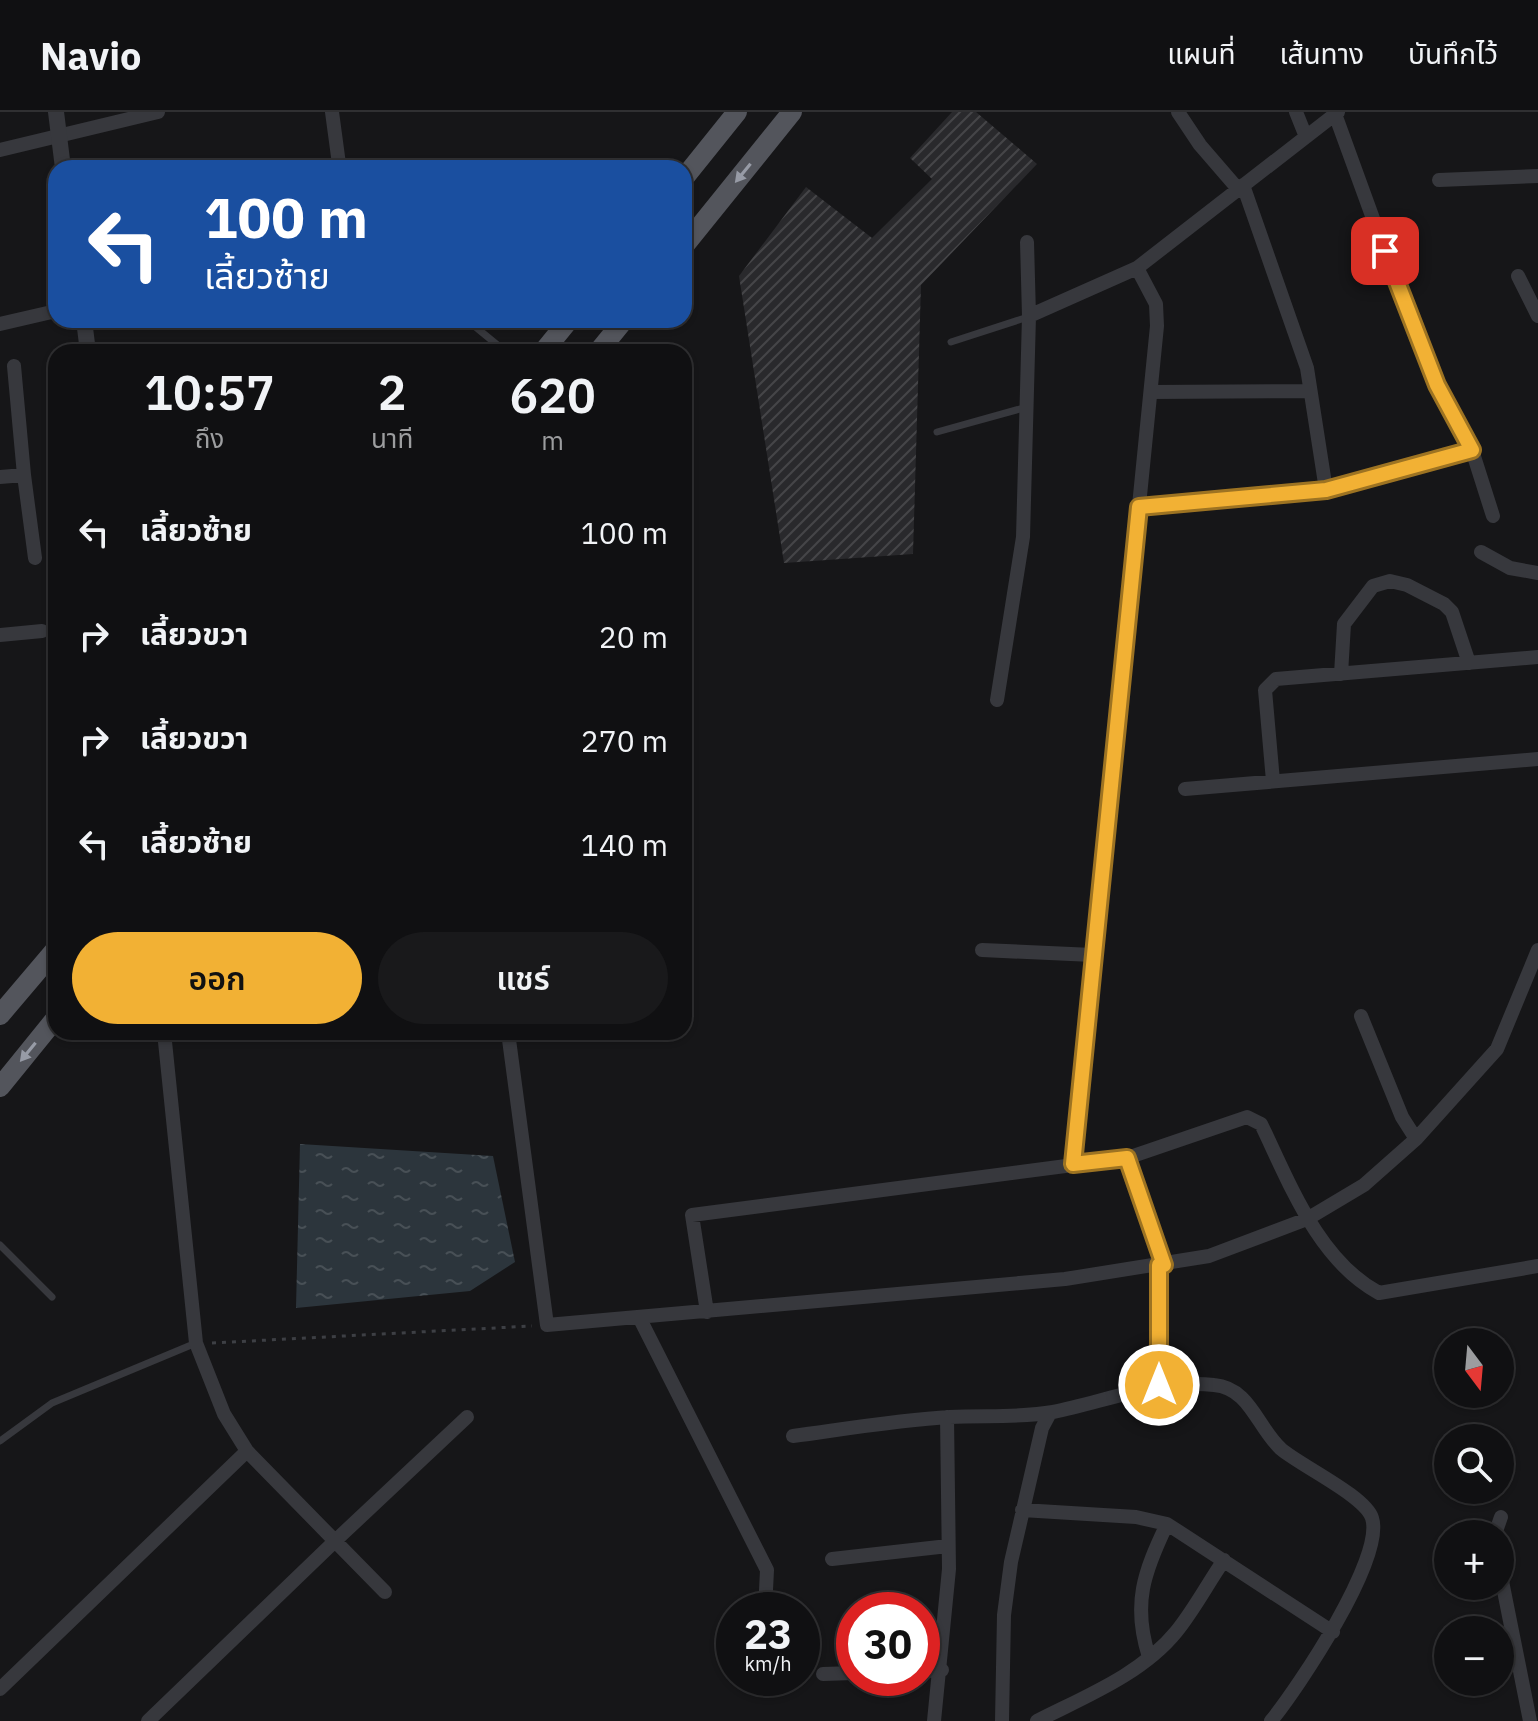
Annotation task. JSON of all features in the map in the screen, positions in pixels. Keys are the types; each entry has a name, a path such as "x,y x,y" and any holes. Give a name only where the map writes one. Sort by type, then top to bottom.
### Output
{"main road":[{"path":"692,168 737,112"},
{"path":"692,236 792,112"},
{"path":"550,344 562,328"},
{"path":"604,344 618,328"},
{"path":"0,1015 48,958"},
{"path":"0,1087 48,1028"}],"street":[{"path":"56,112 62,160"},
{"path":"0,150 158,112"},
{"path":"332,112 338,160"},
{"path":"1178,112 1200,145 1241,187 1307,368 1326,490"},
{"path":"1296,112 1306,137"},
{"path":"1029,316 1137,268 1336,113 1415,334 1437,385 1472,450 1493,516"},
{"path":"1439,180 1538,176"},
{"path":"997,700 1023,537 1029,316 1027,242"},
{"path":"1073,1164 1157,326 1156,304 1137,268"},
{"path":"1518,276 1533,294 1538,316"},
{"path":"0,324 48,313"},
{"path":"14,366 35,558"},
{"path":"1151,392 1310,391"},
{"path":"1139,507 1326,490 1472,450"},
{"path":"0,477 24,475"},
{"path":"1481,552 1510,568 1538,573"},
{"path":"1341,674 1344,624 1373,586 1390,581 1407,585 1444,604 1452,612 1469,663"},
{"path":"0,635 42,631"},
{"path":"1273,781 1265,690 1276,679 1538,657"},
{"path":"1185,789 1538,759"},
{"path":"982,950 1093,955"},
{"path":"509,1040 547,1325 642,1324 707,1312 1065,1279 1161,1265 1209,1256 1307,1219 1364,1185 1416,1139 1497,1049 1538,950"},
{"path":"1361,1016 1402,1117 1416,1139"},
{"path":"165,1040 196,1343 224,1414 247,1451 385,1592"},
{"path":"707,1312 692,1215 1127,1158 1247,1117 1261,1124 1307,1219 1356,1281 1379,1293 1538,1266"},
{"path":"1127,1158 1161,1265 1159,1385"},
{"path":"642,1324 767,1570 766,1592"},
{"path":"793,1436 947,1417 1050,1413 1159,1385 1229,1388 1243,1397 1271,1439 1292,1457 1360,1502 1372,1517 1373,1542 1333,1632 1271,1721"},
{"path":"1002,1721 1004,1615 1022,1510 1042,1428 1050,1413"},
{"path":"148,1721 467,1417"},
{"path":"934,1721 942,1670 948,1546 947,1417"},
{"path":"0,1689 247,1451"},
{"path":"1022,1510 1136,1517 1167,1524 1333,1632"},
{"path":"1149,1657 1142,1634 1140,1606 1145,1570 1167,1524"},
{"path":"832,1559 948,1546"},
{"path":"1037,1721 1103,1687 1149,1657 1176,1633 1224,1560"},
{"path":"1506,1600 1530,1721"},
{"path":"823,1674 836,1674"}],"lane":[{"path":"951,342 1029,316"},
{"path":"477,328 496,344"},
{"path":"937,432 1027,407"},
{"path":"0,1245 52,1297"},
{"path":"0,1441 52,1403 196,1343"}],"path":[{"path":"196,1343 547,1325"}],"water":[{"path":"300,1144 493,1156 515,1262 470,1291 296,1308"}],"building":[{"path":"952,112 976,112 1037,164 921,285 913,554 784,563 739,276 806,187 872,238 932,179 910,158"}],"route":[{"path":"1159,1385 1159,1265 1164,1265 1127,1158 1073,1164 1139,507 1326,490 1472,450 1437,385 1385,251"}]}
